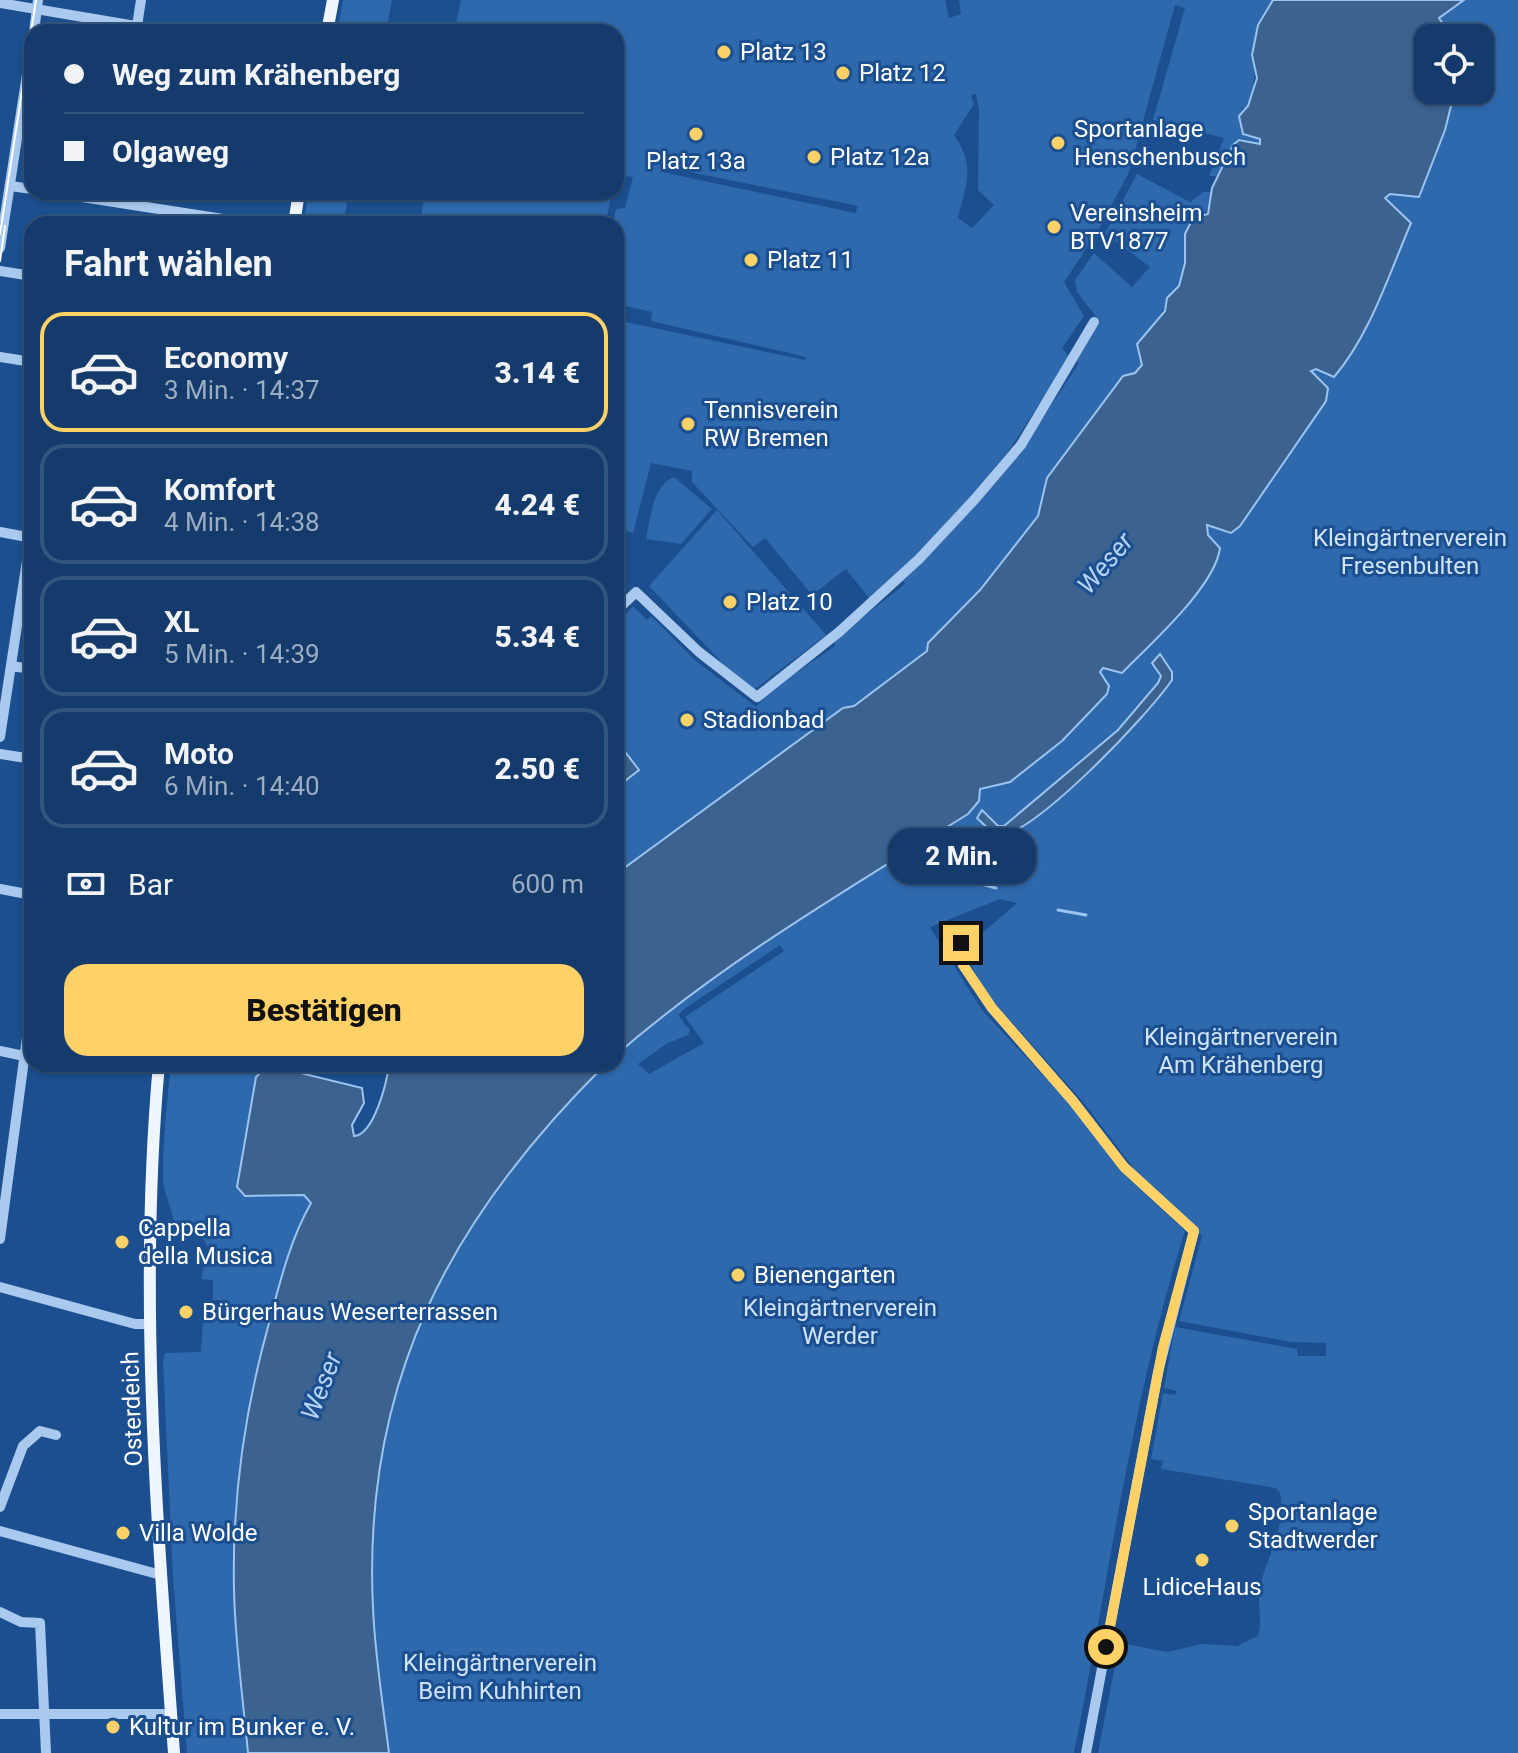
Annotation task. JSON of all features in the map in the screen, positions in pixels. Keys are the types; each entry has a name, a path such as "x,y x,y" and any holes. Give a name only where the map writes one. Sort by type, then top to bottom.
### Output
{"main road":[{"path":"328,24 333,0"},
{"name":"Osterdeich","path":"159,1072 152,1188 151,1324 161,1575 174,1753"}],"street":[{"path":"137,24 141,0"},
{"path":"0,3 38,5 128,24"},
{"path":"0,248 24,120"},
{"path":"10,186 24,188"},
{"path":"101,200 204,216"},
{"path":"0,271 24,275"},
{"path":"624,603 636,592 699,652 757,697 839,632 919,559 975,499 1021,445 1094,322"},
{"path":"0,357 24,361"},
{"path":"0,532 24,534"},
{"path":"0,737 24,581"},
{"path":"11,666 24,668"},
{"path":"0,754 24,758"},
{"path":"0,889 24,894"},
{"path":"961,943 963,965 992,1008 1073,1101 1124,1167 1194,1231 1166,1334 1086,1753"},
{"path":"0,1051 24,1056 0,1239"},
{"path":"0,1287 135,1324 151,1324"},
{"path":"0,1507 23,1446 40,1431 56,1435"},
{"path":"0,1531 161,1575"},
{"path":"0,1612 21,1622 40,1623 46,1753"},
{"path":"0,1714 172,1714"}],"green space":[{"path":"343,0 392,0 388,24 338,24"},
{"path":"461,0 945,0 949,18 961,14 959,0 1273,0 1259,25 1252,93 1248,106 1241,110 1261,141 1258,145 1239,140 1233,145 1221,176 1209,176 1224,138 1153,120 1185,8 1175,5 1129,172 1098,231 1064,282 1084,316 1062,348 1069,356 1067,361 1012,446 969,501 871,601 846,569 812,595 765,538 753,547 692,482 692,471 651,463 633,533 624,530 624,322 805,360 806,357 651,321 652,312 624,306 624,216 615,216 616,209 625,208 633,177 624,176 624,24 456,24","holes":["976,94 979,110 978,190 994,205 972,228 958,218 967,166 954,135 974,104 971,95","675,169 858,206 855,213 662,172"]},
{"path":"1464,0 1518,0 1518,1753 1098,1753 1118,1651 1123,1653 1125,1644 1167,1652 1202,1644 1237,1646 1258,1636 1260,1586 1281,1517 1280,1493 1276,1488 1161,1469 1163,1461 1151,1459 1163,1393 1175,1395 1177,1391 1164,1388 1175,1327 1297,1349 1298,1356 1326,1356 1326,1343 1291,1342 1179,1321 1202,1236 1138,1174 1084,1103 986,993 964,952 1017,903 1000,899 930,927 981,1009 1067,1101 1120,1171 1185,1231 1166,1295 1135,1425 1074,1753 389,1753 373,1608 373,1526 383,1450 400,1378 426,1310 460,1245 502,1183 550,1123 598,1072 624,1072 624,1048 743,958 968,814 979,789 1010,782 1062,741 1107,694 1109,686 1100,672 1103,668 1122,673 1194,597 1207,580 1220,548 1208,535 1207,525 1231,533 1240,526 1326,401 1328,388 1311,371 1315,369 1334,377 1364,329 1411,224 1385,198 1390,194 1419,197 1445,130 1452,104 1494,104 1494,24 1440,22 1442,13","holes":["780,945 784,951 685,1017 704,1043 649,1074 638,1064 668,1043 688,1035 690,1030 678,1015 684,1009"]},
{"path":"1137,174 1190,202 1203,192 1213,192 1203,216 1185,234 1185,263 1179,286 1138,348 1142,364 1135,373 1123,376 1048,478 1038,516 980,590 928,643 928,651 854,706 843,708 624,868 624,616 633,606 647,620 651,616 696,661 756,707 767,693 835,646 834,640 905,584 903,581 952,530 1019,450 1060,393 1100,322 1077,292 1075,280 1094,253 1132,287 1150,267 1105,233"},
{"path":"308,200 348,200 344,216 304,216"},
{"path":"424,200 610,200 607,216 421,216"},
{"path":"674,477 712,509 681,544 646,539 657,495 661,487"},
{"name":"Platz 10","path":"717,510 826,635 755,689 729,670 649,586"},
{"path":"170,1072 261,1072 256,1077 237,1187 246,1196 304,1195 311,1202 291,1246 269,1323 247,1422 238,1488 235,1609 248,1753 187,1753 173,1577 163,1362 165,1353 201,1352 203,1320 222,1320 221,1300 213,1300 213,1280 202,1279 208,1254 206,1244 194,1231 175,1231 164,1184 164,1134"}],"water":[{"name":"Weser","path":"1273,0 1464,0 1439,18 1443,24 1414,24 1414,104 1452,104 1445,130 1419,197 1390,194 1385,198 1411,223 1378,303 1358,342 1334,377 1316,369 1311,371 1328,388 1326,401 1240,526 1231,533 1207,525 1208,535 1220,548 1207,580 1180,614 1122,673 1103,668 1100,672 1109,686 1107,694 1062,741 1010,782 980,789 979,801 968,814 743,958 624,1048 624,868 843,708 854,706 927,651 928,643 980,590 1038,516 1047,478 1123,376 1135,373 1142,365 1137,344 1165,311 1167,298 1179,286 1185,263 1185,234 1193,218 1208,214 1212,188 1233,145 1239,140 1260,144 1260,139 1243,134 1239,116 1248,106 1257,78 1252,55 1258,25"},
{"path":"1160,654 1172,672 1172,680 1117,744 1064,795 1015,831 997,837 977,818 982,810 998,826 1004,826 1118,730 1158,683 1161,676 1152,663"},
{"path":"624,750 639,770 624,782"},
{"name":"Weser","path":"261,1072 297,1072 362,1088 364,1103 352,1125 354,1136 368,1127 387,1072 598,1072 550,1123 502,1183 460,1245 426,1310 400,1378 383,1450 373,1526 374,1626 389,1753 248,1753 235,1609 238,1488 247,1421 261,1355 286,1262 311,1203 304,1195 245,1196 237,1187 256,1077"}],"waterway":[{"path":"891,860 996,888"},
{"path":"1058,910 1086,915"}],"tram line":[{"path":"32,24 36,0"},
{"path":"0,234 24,78"},
{"path":"0,261 5,226"}],"place":[{"name":"Platz 13","path":"724,52"},
{"name":"Platz 12","path":"843,73"},
{"name":"Platz 13a","path":"696,134"},
{"name":"Sportanlage Henschenbusch","path":"1058,143"},
{"name":"Platz 12a","path":"814,157"},
{"name":"Vereinsheim BTV1877","path":"1054,227"},
{"name":"Platz 11","path":"751,260"},
{"name":"Tennisverein RW Bremen","path":"688,424"},
{"name":"Platz 10","path":"730,602"},
{"name":"Stadionbad","path":"687,720"},
{"name":"Cappella della Musica","path":"122,1242"},
{"name":"Bienengarten","path":"738,1275"},
{"name":"Bürgerhaus Weserterrassen","path":"186,1312"},
{"name":"Sportanlage Stadtwerder","path":"1232,1526"},
{"name":"Villa Wolde","path":"123,1533"},
{"name":"LidiceHaus","path":"1202,1560"},
{"name":"Kultur im Bunker e. V.","path":"113,1727"}],"route":[{"path":"961,943 959,952 963,965 992,1008 1073,1101 1133,1177 1194,1231 1172,1303 1106,1647"}],"park label":[{"name":"Kleingärtnerverein Fresenbulten","path":"1410,552"},
{"name":"Kleingärtnerverein Am Krähenberg","path":"1241,1051"},
{"name":"Kleingärtnerverein Werder","path":"840,1322"},
{"name":"Kleingärtnerverein Beim Kuhhirten","path":"500,1677"}]}
